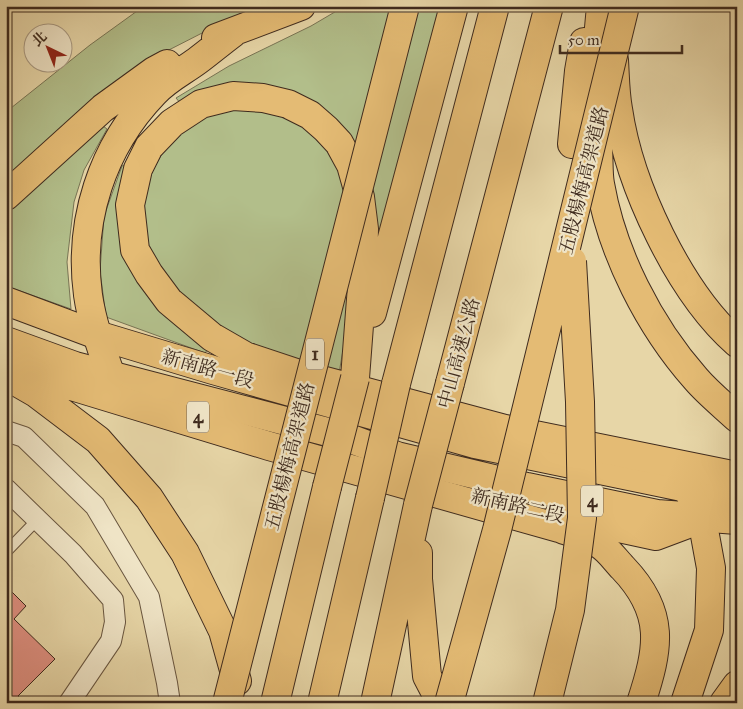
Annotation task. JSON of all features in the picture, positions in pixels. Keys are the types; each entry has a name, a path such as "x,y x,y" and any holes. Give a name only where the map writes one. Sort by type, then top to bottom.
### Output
{"main road":[{"path":"6,196 103,108 154,71 212,39 302,6"},
{"name":"五股楊梅高架道路","path":"227,703 405,6"},
{"path":"275,703 327,487 454,6"},
{"path":"322,703 396,384 495,6"},
{"name":"中山高速公路","path":"376,703 418,505 548,6"},
{"path":"547,703 570,610 582,518 580,402 569,207 572,144 579,72 590,6"},
{"path":"601,6 598,37 596,126 600,183 614,237 640,298 668,342 695,379 737,418"},
{"path":"614,6 614,56 618,109 634,173 648,211 666,249 702,304 737,343"},
{"name":"五股楊梅高架道路","path":"449,703 497,530 626,6"},
{"path":"111,376 97,335 88,297 86,258 89,218 94,194 112,150 139,110 173,76 232,33"},
{"path":"355,378 363,273 364,229 360,197 351,165 339,144 326,128 310,114 288,104 263,98 233,96 200,104 172,123 149,147 138,169 130,205 135,250 149,274 169,301 212,337 245,356 290,371 505,429 737,476"},
{"name":"新南路一段","path":"6,301 97,335 212,370 475,444 687,488"},
{"name":"新南路一段","path":"6,341 75,366 342,436 394,465"},
{"name":"4","path":"6,354 131,397 394,465"},
{"path":"6,363 42,377 268,446 559,528 599,544 638,584 650,603 656,637 652,670 641,703"},
{"path":"6,376 36,393 98,440 149,498 185,553 222,631 237,675 240,703"},
{"name":"新南路二段","path":"394,465 528,487 657,514 702,519"},
{"name":"新南路二段","path":"394,465 494,500 656,536 702,519"},
{"name":"4","path":"687,488 737,481"},
{"path":"685,703 709,630 711,568 702,519 687,488"},
{"name":"4","path":"687,488 737,495"},
{"path":"418,505 418,579 427,676 441,703"},
{"name":"4","path":"702,519 737,520"},
{"name":"4","path":"702,519 737,540"},
{"path":"724,703 737,686"}],"street":[{"path":"6,431 24,436 96,506 149,598 170,703"},
{"path":"6,489 73,554 113,600 116,622 111,641 69,703"}],"lane":[{"path":"6,552 37,520"}],"green space":[{"path":"144,6 255,6 161,54 6,184 6,112 56,72 72,72 72,59"},
{"path":"345,6 442,6 377,254 327,115 181,104 176,98 229,66 311,26"},
{"path":"250,107 291,117 323,142 340,168 350,195 353,292 338,379 247,343 204,315 163,276 142,230 144,186 168,143 206,115"},
{"path":"103,126 107,129 84,170 74,202 67,262 71,309 6,286 6,211"},
{"path":"128,163 121,243 139,284 169,317 209,348 205,353 106,317 100,271 104,216 122,166"}],"building":[{"path":"12,592 26,606 14,619 55,659 18,696 25,703 6,703 6,598"}]}
